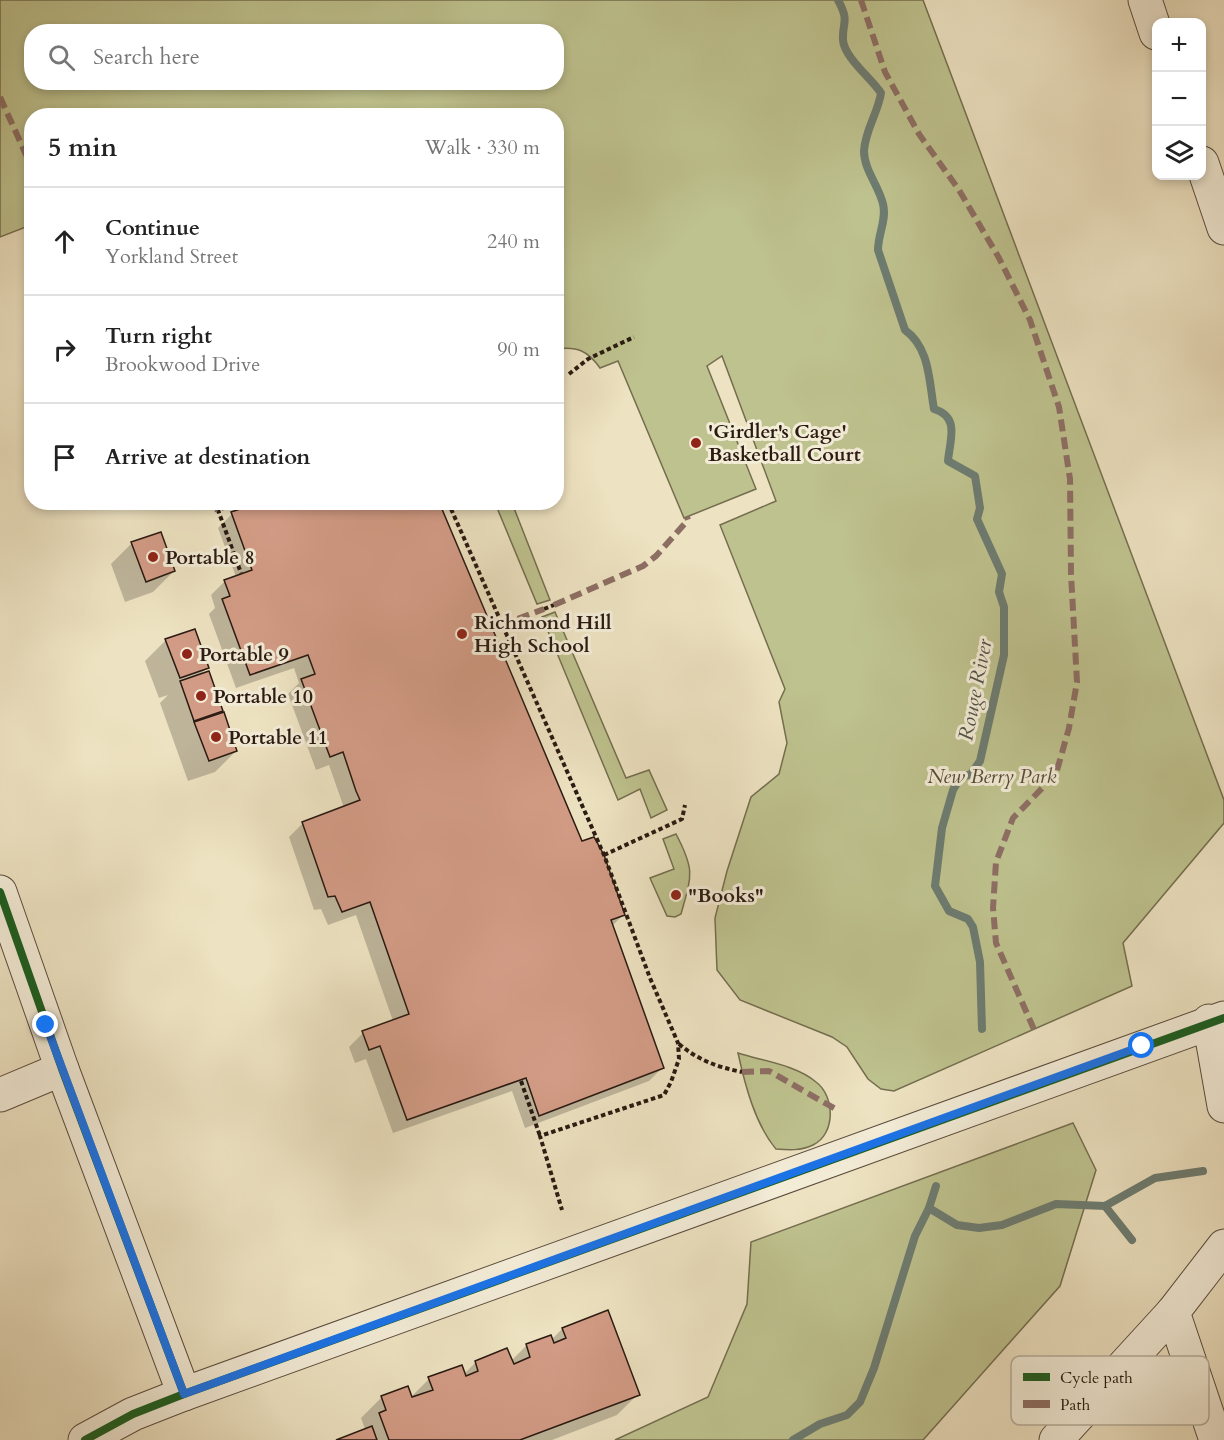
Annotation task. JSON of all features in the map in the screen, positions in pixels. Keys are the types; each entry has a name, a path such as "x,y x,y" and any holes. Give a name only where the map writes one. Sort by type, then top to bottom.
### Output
{"street":[{"path":"1145,0 1152,21"},
{"path":"1206,175 1224,228"},
{"path":"0,892 62,1069 184,1394"},
{"path":"85,1440 133,1414 184,1394 1217,1019 1224,1106"},
{"path":"0,1095 62,1069"},
{"path":"1133,1356 1173,1312 1224,1246"},
{"path":"1173,1312 1188,1356"},
{"path":"1209,1419 1216,1440"},
{"path":"1056,1440 1070,1425"}],"path":[{"path":"569,374 588,359 634,337"},
{"path":"218,510 242,573"},
{"path":"451,510 604,855 650,978 678,1043 679,1059 664,1095 540,1136"},
{"path":"544,609 554,605"},
{"path":"494,628 501,625"},
{"path":"604,855 682,819 685,805"},
{"path":"678,1043 696,1059 721,1068 742,1072"},
{"path":"521,1081 562,1210"}],"green space":[{"name":"New Berry Park","path":"0,0 923,0 1224,800 1224,823 1123,943 1132,986 894,1091 881,1089 868,1079 847,1047 832,1037 740,1000 717,970 715,918 727,871 751,797 779,774 787,743 779,702 785,689 720,525 776,501 722,356 707,366 756,489 684,518 618,361 600,368 591,357 582,351 564,348 564,108 24,108 24,228 0,237"},
{"path":"498,510 515,510 550,600 537,604"},
{"path":"555,612 626,778 649,770 667,810 651,818 640,789 618,800 542,617"},
{"path":"676,834 686,856 690,873 681,914 675,917 667,916 650,878 674,869 663,839"},
{"path":"738,1053 799,1071 822,1088 827,1096 830,1115 829,1124 821,1140 804,1148 776,1149 757,1116"},
{"path":"1073,1123 1096,1170 1060,1286 923,1440 615,1440 708,1397 747,1304 751,1242"}],"building":[{"name":"Richmond Hill High School","path":"237,510 442,510 582,841 594,837 604,855 625,915 611,920 664,1068 539,1116 526,1078 407,1120 380,1046 369,1050 362,1031 409,1014 370,902 342,912 335,896 328,897 302,822 360,800 343,752 330,757 301,679 315,674 308,655 250,675 222,599 230,596 224,580 252,570 231,512"},
{"name":"Portable 8","path":"161,532 175,571 146,582 131,542"},
{"name":"Portable 9","path":"195,629 209,668 180,678 165,639"},
{"name":"Portable 10","path":"209,671 223,711 194,721 180,681"},
{"name":"Portable 11","path":"224,712 237,751 209,761 194,722"},
{"path":"608,1310 640,1395 520,1440 389,1440 379,1413 386,1410 381,1396 408,1386 412,1397 433,1390 428,1377 462,1365 466,1376 478,1371 475,1361 507,1348 514,1364 530,1357 526,1344 551,1335 554,1343 566,1338 562,1328"},
{"path":"372,1426 377,1440 336,1440"}],"waterway":[{"name":"Rouge River","path":"838,0 845,18 843,34 845,47 881,93 864,151 866,165 881,197 884,210 878,250 905,330 913,337 924,356 934,409 947,417 950,423 948,461 975,476 980,508 977,519 1002,574 999,592 1004,607 1004,655 980,761 971,774 960,778 953,790 942,828 935,886 949,911 968,919 973,927 980,962 982,1029"},
{"path":"929,1208 957,1225 979,1228 1002,1225 1056,1204 1105,1206 1155,1178 1203,1171"},
{"path":"793,1440 820,1424 847,1415 860,1402 874,1368 915,1236 929,1208 936,1186"},
{"path":"1105,1206 1132,1240"}],"marked path":[{"path":"861,0 885,72 919,134 959,190 999,258 1030,320 1059,407 1070,479 1071,574 1077,682 1069,728 1056,774 1013,818 996,862 993,908 996,943 1036,1034"},
{"path":"0,97 24,150"},
{"path":"554,605 643,566 656,556 688,520 687,517"},
{"path":"501,625 544,609"},
{"path":"742,1072 769,1071 839,1111"}],"cycle path":[{"path":"0,892 62,1069 184,1394"},
{"path":"85,1440 133,1414 184,1394 1224,1018"}],"place":[{"name":"'Girdler's Cage' Basketball Court","path":"696,443"},
{"name":"Portable 8","path":"153,557"},
{"name":"Richmond Hill High School","path":"462,634"},
{"name":"Portable 9","path":"187,654"},
{"name":"Portable 10","path":"201,696"},
{"name":"Portable 11","path":"216,737"},
{"name":"\"Books\"","path":"676,895"}],"route":[{"path":"46,1025 184,1394 1142,1046"}]}
